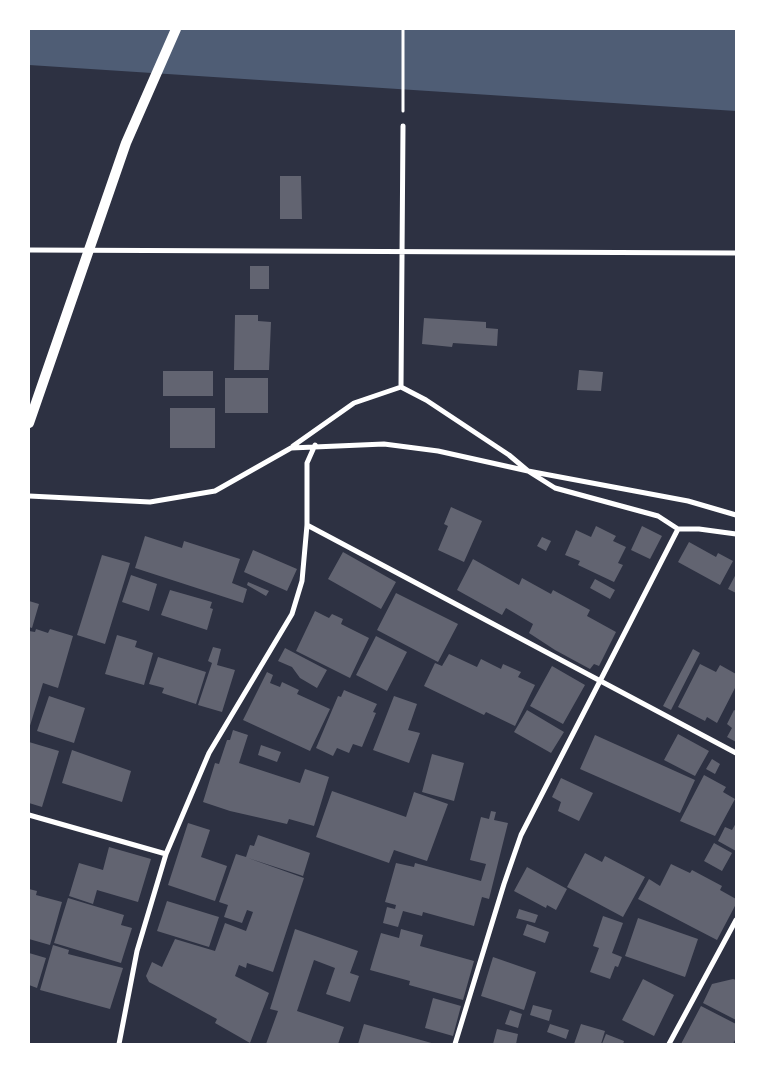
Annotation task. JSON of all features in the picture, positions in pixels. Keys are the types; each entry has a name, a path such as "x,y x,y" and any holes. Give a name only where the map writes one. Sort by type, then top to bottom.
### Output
{"main road":[{"path":"29,423 126,143 176,29"}],"street":[{"path":"401,387 400,251 402,126"},
{"path":"29,250 736,253"},
{"path":"29,496 150,502 215,491 291,448 354,403 401,387 426,400 555,488 658,516 678,529 700,529 736,534"},
{"path":"291,448 315,445 384,444 438,451 528,471 688,501 736,515"},
{"path":"119,1044 137,951 166,854 209,753 292,614 302,581 308,525 307,463 315,445"},
{"path":"308,525 599,682 736,753"},
{"path":"455,1044 521,835 678,529"},
{"path":"29,814 166,854"},
{"path":"669,1044 736,920"}],"path":[{"path":"402,126 403,29"}],"water":[{"path":"29,29 736,29 736,111 29,65"}],"building":[{"path":"280,176 301,176 302,219 280,219"},
{"path":"250,266 269,266 269,289 250,289"},
{"path":"235,315 258,315 258,321 271,322 269,370 234,370"},
{"path":"424,318 486,322 486,328 498,329 497,346 453,343 452,347 422,344"},
{"path":"579,370 603,372 601,391 577,390"},
{"path":"163,371 213,371 213,396 163,396"},
{"path":"225,378 268,378 268,413 225,413"},
{"path":"170,408 215,408 215,448 170,448"},
{"path":"451,507 482,521 464,562 438,550 448,526 444,524"},
{"path":"596,526 616,536 613,541 626,547 618,563 623,565 614,582 578,565 580,561 565,555 576,530 591,537"},
{"path":"642,526 662,536 650,559 631,550"},
{"path":"145,536 182,548 184,541 240,559 232,583 247,589 243,603 135,568"},
{"path":"542,537 551,541 546,551 537,546"},
{"path":"689,542 716,557 718,553 733,561 720,585 678,562"},
{"path":"253,550 297,569 287,591 244,572"},
{"path":"343,552 396,582 381,609 328,579"},
{"path":"102,555 130,563 105,644 77,635"},
{"path":"473,559 519,585 522,578 551,594 553,590 590,610 587,616 616,632 599,666 594,664 590,669 555,650 529,633 533,624 506,608 502,615 457,590"},
{"path":"736,574 736,593 728,589"},
{"path":"131,575 157,584 149,611 122,602"},
{"path":"595,579 615,590 610,599 590,588"},
{"path":"248,582 269,591 266,596 247,585"},
{"path":"170,590 212,602 210,608 213,609 207,630 161,615"},
{"path":"396,593 458,624 438,662 377,630"},
{"path":"29,601 39,604 32,628 29,627"},
{"path":"315,611 329,618 332,614 343,619 341,624 369,638 350,678 296,651"},
{"path":"36,629 48,633 50,629 73,636 58,688 43,683 29,729 29,631 35,632"},
{"path":"117,635 137,641 135,647 153,653 144,685 105,674"},
{"path":"376,636 407,652 387,691 356,675"},
{"path":"213,647 221,649 217,665 235,670 222,712 198,705 212,663 208,661"},
{"path":"285,648 327,670 317,688 300,678 292,667 278,661"},
{"path":"693,649 700,653 671,710 663,706"},
{"path":"449,654 477,667 481,659 501,669 503,664 521,672 518,677 535,685 515,726 486,712 484,715 424,686 435,663 442,666"},
{"path":"158,657 206,672 196,704 162,693 164,688 149,684"},
{"path":"700,664 716,672 720,665 736,674 736,686 717,723 707,717 705,721 678,707"},
{"path":"552,666 585,685 563,724 530,706"},
{"path":"267,672 273,675 270,683 280,687 282,682 299,690 297,694 330,709 310,751 243,720"},
{"path":"344,690 377,704 373,712 376,713 362,747 353,744 349,753 337,748 333,756 316,748 338,696 341,697"},
{"path":"49,696 85,708 74,743 37,731"},
{"path":"394,696 417,704 408,730 420,733 409,763 373,750"},
{"path":"527,710 564,732 551,753 514,732"},
{"path":"734,710 736,711 736,742 727,737 732,728 727,724"},
{"path":"233,730 248,735 239,763 300,783 305,769 329,777 314,826 289,819 287,824 230,811 203,802 215,763 219,764 227,740 230,740"},
{"path":"678,734 709,751 695,776 664,760"},
{"path":"595,735 695,780 680,813 580,769"},
{"path":"29,742 59,751 42,807 29,803"},
{"path":"261,745 281,752 277,762 258,755"},
{"path":"72,750 131,771 122,802 62,783"},
{"path":"432,754 464,763 454,801 422,792"},
{"path":"712,759 720,764 715,774 706,769"},
{"path":"704,775 726,787 723,792 735,799 715,836 680,821"},
{"path":"561,778 593,793 579,821 558,811 561,802 552,797"},
{"path":"332,791 406,817 414,792 448,804 427,861 394,850 389,863 316,837"},
{"path":"491,811 496,812 494,820 508,823 489,899 482,897 474,926 423,912 422,916 403,911 398,927 383,923 387,907 395,909 396,905 385,902 396,863 414,867 415,863 481,881 486,864 470,860 481,817 489,819"},
{"path":"188,823 210,830 201,857 227,866 215,901 168,885"},
{"path":"736,823 736,851 718,841 725,827 732,830"},
{"path":"258,835 310,853 303,876 248,858 304,878 273,972 247,963 246,968 239,965 235,976 269,993 250,1043 215,1023 217,1019 149,982 146,976 152,962 162,967 175,939 215,951 225,923 246,931 253,912 247,910 242,923 224,917 228,905 219,902 236,854 246,857 250,845 254,846"},
{"path":"714,843 732,853 722,871 704,861"},
{"path":"109,847 151,859 138,902 97,890 93,904 69,896 79,863 103,870"},
{"path":"585,853 602,862 605,856 645,877 623,917 567,887"},
{"path":"671,864 690,873 692,870 722,886 720,890 736,899 736,904 717,940 638,899 649,879 660,886"},
{"path":"527,867 567,889 556,910 547,905 546,908 514,891"},
{"path":"29,889 37,891 36,895 62,902 50,945 29,939"},
{"path":"68,898 124,915 121,925 132,928 121,963 54,943"},
{"path":"167,901 219,917 209,947 157,931"},
{"path":"519,909 538,915 535,923 516,918"},
{"path":"603,916 623,923 612,953 622,957 618,967 615,966 610,979 590,972 599,948 593,946"},
{"path":"638,918 698,939 685,977 625,956"},
{"path":"527,924 549,932 545,943 523,935"},
{"path":"295,929 358,951 350,973 359,976 350,1002 326,994 335,968 314,960 297,1011 344,1027 338,1044 266,1044 278,1011 270,1009"},
{"path":"401,929 423,935 420,946 474,961 463,1000 409,985 410,981 370,970 381,933 399,938"},
{"path":"53,945 69,950 68,954 123,968 110,1009 40,990"},
{"path":"29,953 46,958 37,988 29,985"},
{"path":"493,957 536,972 524,1010 481,996"},
{"path":"643,979 674,995 654,1036 622,1020"},
{"path":"736,980 736,1020 703,1003 712,984"},
{"path":"433,998 461,1006 453,1036 425,1028"},
{"path":"533,1005 552,1010 549,1021 530,1015"},
{"path":"701,1006 736,1024 736,1038 733,1044 681,1044"},
{"path":"510,1010 522,1014 518,1028 505,1024"},
{"path":"364,1024 435,1044 358,1044"},
{"path":"550,1024 569,1030 566,1039 547,1032"},
{"path":"581,1024 605,1031 601,1044 574,1044"},
{"path":"497,1029 518,1034 516,1044 493,1044"},
{"path":"606,1034 624,1041 623,1044 602,1044"}]}
